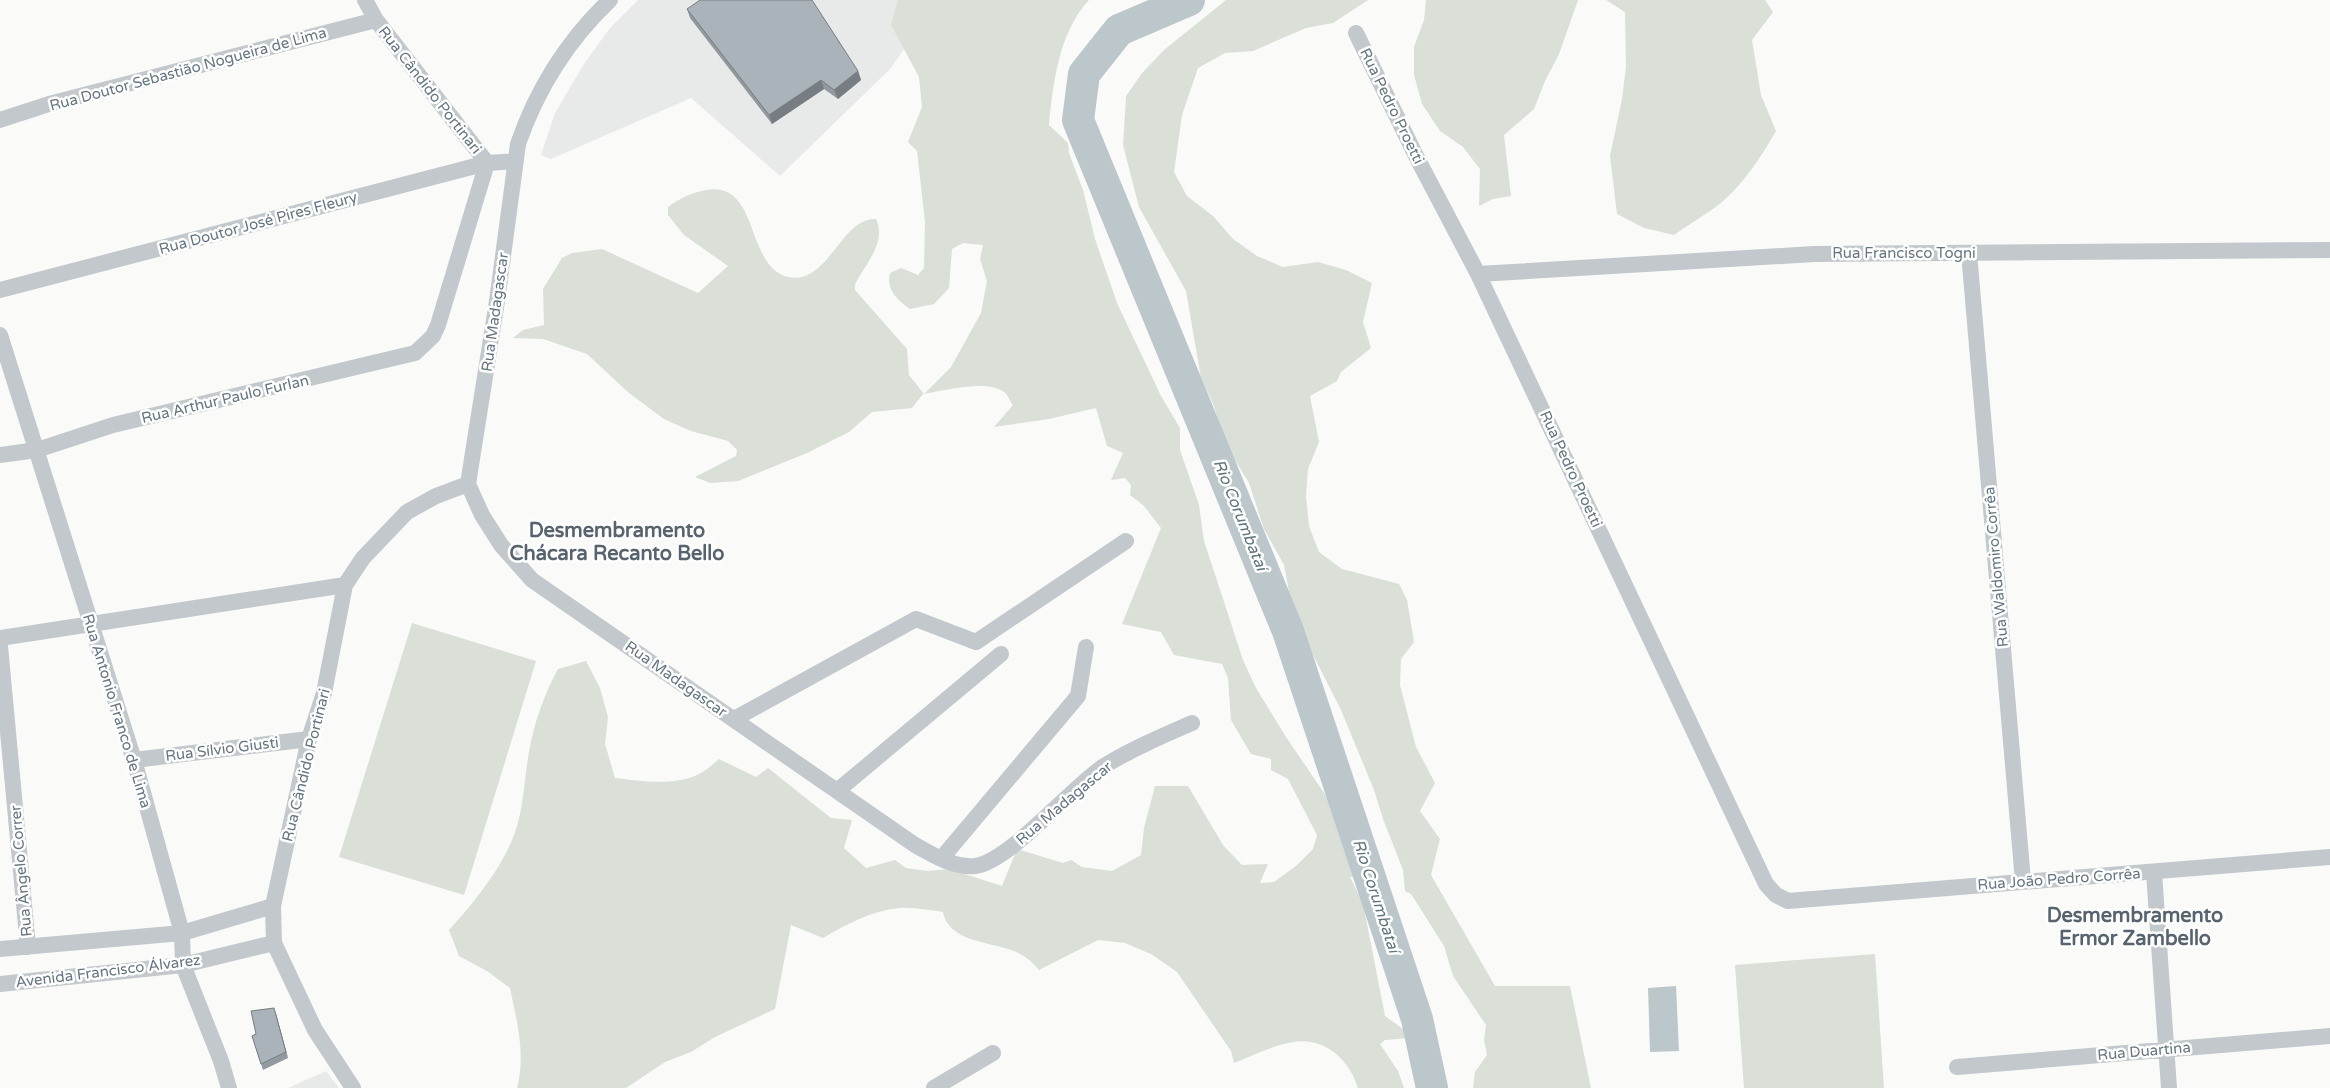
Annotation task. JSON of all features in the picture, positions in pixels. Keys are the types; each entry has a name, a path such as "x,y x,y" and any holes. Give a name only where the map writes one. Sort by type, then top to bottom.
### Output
{"street":[{"name":"Rua Cândido Portinari","path":"365,0 376,20 486,163 438,325"},
{"name":"Rua Madagascar","path":"610,0 586,22 550,74 518,144 496,311 468,484 482,515 501,545 532,580 915,845 941,859 960,865 976,866 985,863 1013,845 1103,767 1139,746 1192,723"},
{"name":"Rua Doutor Sebastião Nogueira de Lima","path":"0,120 49,104 376,20"},
{"name":"Rua Pedro Proetti","path":"1356,32 1416,156 1478,274 1766,884 1776,895 1788,901"},
{"name":"Rua Doutor José Pires Fleury","path":"0,290 486,163 516,161"},
{"name":"Rua Francisco Togni","path":"1478,274 1814,254 2330,250"},
{"name":"Rua Waldomiro Corrêa","path":"1968,253 2023,881"},
{"name":"Rua Arthur Paulo Furlan","path":"0,455 37,450 114,425 414,354 433,336 438,325"},
{"name":"Rua Antonio Franco de Lima","path":"0,335 134,760 182,933 183,965 221,1061 229,1088"},
{"name":"Rua Cândido Portinari","path":"353,1088 315,1030 274,943 273,906 309,739 324,693 345,585 363,558 407,512 436,496 468,484"},
{"path":"734,719 916,619 976,642 1126,541"},
{"path":"0,638 345,585"},
{"name":"Rua Ângelo Correr","path":"0,646 28,947"},
{"path":"941,859 1078,696 1086,647"},
{"path":"837,791 1001,654"},
{"name":"Rua Sílvio Giusti","path":"134,760 309,739"},
{"name":"Rua João Pedro Corrêa","path":"1788,901 2330,856"},
{"path":"2154,872 2168,1088"},
{"name":"Avenida Francisco Álvarez","path":"0,949 182,933 273,906"},
{"name":"Avenida Francisco Álvarez","path":"0,984 183,965 274,943"},
{"name":"Rua Duartina","path":"1957,1067 2330,1036"},
{"path":"934,1088 993,1053"}],"shaded area":[{"path":"638,0 938,0 890,69 780,176 691,98 551,159 541,155 555,113 584,64 610,28"},
{"path":"898,0 1089,0 1079,13 1064,43 1056,75 1049,125 1068,143 1069,153 1083,190 1095,239 1117,303 1161,396 1180,428 1180,450 1199,505 1204,541 1243,660 1256,688 1286,737 1335,809 1343,838 1362,876 1350,877 1363,903 1385,1016 1411,1035 1409,1038 1385,1040 1380,1044 1398,1071 1404,1088 1358,1088 1348,1067 1340,1058 1332,1051 1312,1042 1288,1043 1234,1063 1231,1051 1177,972 1151,954 1125,943 1098,940 1039,970 1027,958 1015,952 961,935 946,922 943,912 899,908 869,915 823,938 791,925 775,1009 715,1037 691,1052 665,1062 626,1088 517,1088 520,1075 521,1050 510,988 487,971 459,956 449,930 486,885 509,847 522,804 527,762 534,730 544,699 558,669 586,661 600,688 608,717 605,744 615,778 656,782 678,781 700,774 719,759 756,777 768,768 831,818 852,820 844,848 866,868 895,860 906,868 927,871 949,869 1002,886 1017,849 1063,863 1071,860 1082,867 1112,871 1141,855 1144,828 1155,786 1188,786 1223,845 1242,865 1268,864 1260,883 1274,882 1296,866 1313,849 1317,835 1288,779 1271,770 1271,759 1251,754 1231,720 1228,678 1222,664 1174,655 1161,632 1122,624 1161,528 1144,506 1130,495 1131,485 1125,478 1111,480 1123,453 1107,446 1096,408 1049,419 994,427 1013,405 1004,392 996,388 976,386 924,394 951,367 981,313 987,281 980,259 983,245 963,243 952,249 949,288 934,304 910,309 897,298 891,289 890,273 901,268 918,275 924,268 925,222 917,151 908,142 922,107 919,77 891,25"},
{"path":"1226,0 1368,0 1333,23 1306,28 1253,51 1225,53 1198,68 1182,115 1174,172 1187,196 1213,216 1233,239 1257,256 1283,267 1318,262 1346,270 1372,283 1363,322 1371,348 1341,372 1337,381 1310,396 1319,442 1308,469 1306,496 1309,526 1319,552 1342,569 1399,584 1407,600 1414,642 1401,659 1400,685 1416,747 1435,783 1420,811 1440,839 1431,875 1495,986 1570,986 1591,1088 1473,1088 1475,1072 1487,1055 1484,1040 1486,1025 1453,976 1444,946 1411,894 1405,891 1403,870 1374,790 1341,710 1312,653 1289,592 1284,565 1264,529 1249,483 1224,442 1214,406 1201,378 1186,291 1139,207 1123,145 1126,96 1143,72 1164,50"},
{"path":"1426,0 1578,0 1559,54 1545,81 1534,109 1504,135 1511,196 1493,199 1479,206 1480,169 1463,147 1440,131 1422,104 1414,75 1414,47 1424,20"},
{"path":"1606,0 1765,0 1773,12 1752,40 1761,95 1776,131 1752,169 1738,186 1722,202 1674,235 1644,228 1617,214 1610,156 1622,99 1626,67 1625,12"},
{"path":"706,190 723,190 736,198 744,210 765,258 774,270 788,277 802,277 814,271 853,228 864,221 876,219 879,227 877,244 855,284 855,290 907,349 909,375 924,394 912,408 872,412 849,432 807,453 738,481 710,483 695,477 736,456 737,450 728,441 691,431 664,419 629,393 587,354 543,339 513,338 523,330 544,325 543,289 562,258 572,253 602,249 698,293 728,266 684,235 668,215 668,207 682,198 696,193"},
{"path":"412,623 536,661 464,895 339,857"},
{"path":"1875,954 1884,1088 1744,1088 1735,965"},
{"path":"1676,986 1679,1051 1650,1052 1648,988"},
{"path":"326,1071 339,1088 288,1088"}],"building":[{"path":"700,0 812,0 858,71 834,90 821,80 769,115 687,9"},
{"path":"274,1008 286,1052 261,1064 252,1036 256,1034 251,1011"}],"waterway":[{"name":"Rio Corumbataí","path":"1189,0 1119,30 1084,74 1078,120 1288,631 1417,1019 1432,1088"}],"district":[{"name":"Desmembramento Chácara Recanto Bello","path":"617,542"},
{"name":"Desmembramento Ermor Zambello","path":"2135,928"}]}
